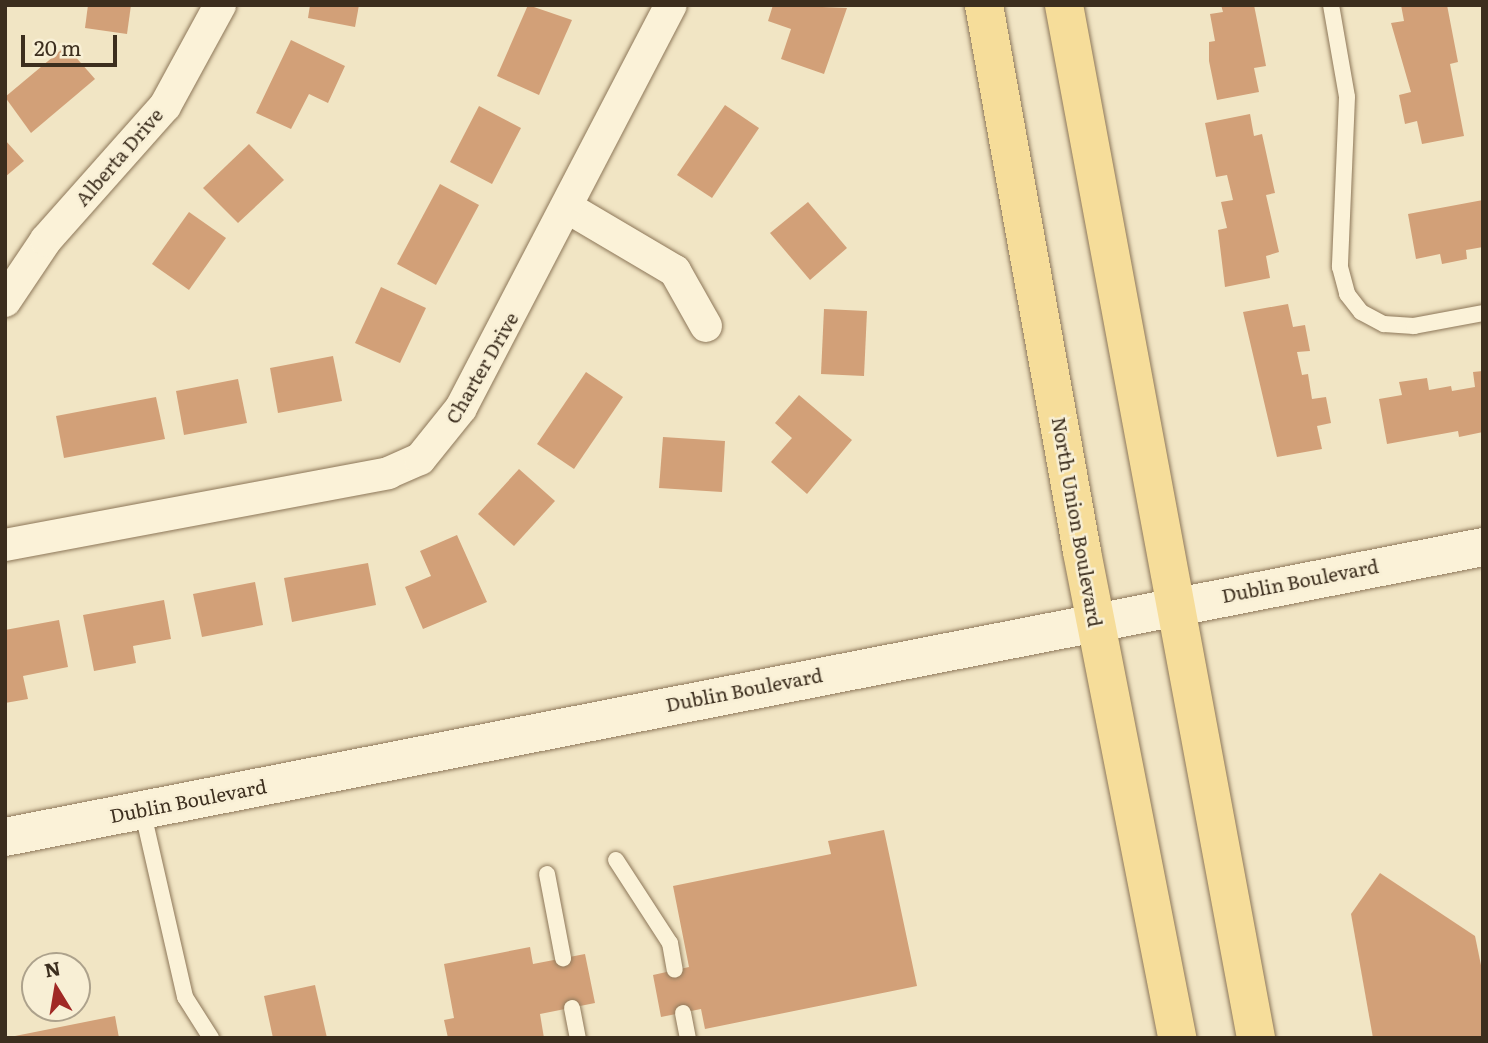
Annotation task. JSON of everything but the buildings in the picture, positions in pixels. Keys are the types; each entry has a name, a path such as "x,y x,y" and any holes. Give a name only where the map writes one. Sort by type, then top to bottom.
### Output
{"main road":[{"name":"North Union Boulevard","path":"984,5 1095,621 1177,1038"},
{"path":"1064,5 1172,607 1256,1038"},
{"name":"Dublin Boulevard","path":"5,837 1483,547"}],"street":[{"name":"Alberta Drive","path":"5,301 46,240 165,106 220,5"},
{"name":"Charter Drive","path":"5,545 388,473 420,459 461,408 570,209 671,5"},
{"path":"570,209 675,271 706,326"}],"lane":[{"path":"1331,5 1347,97 1340,267 1347,294 1361,312 1384,324 1413,326 1483,313"},
{"path":"142,809 185,997 211,1038"},
{"path":"616,860 670,943 675,970"},
{"path":"547,874 563,958"},
{"path":"572,1008 578,1038"},
{"path":"683,1013 688,1038"}]}
